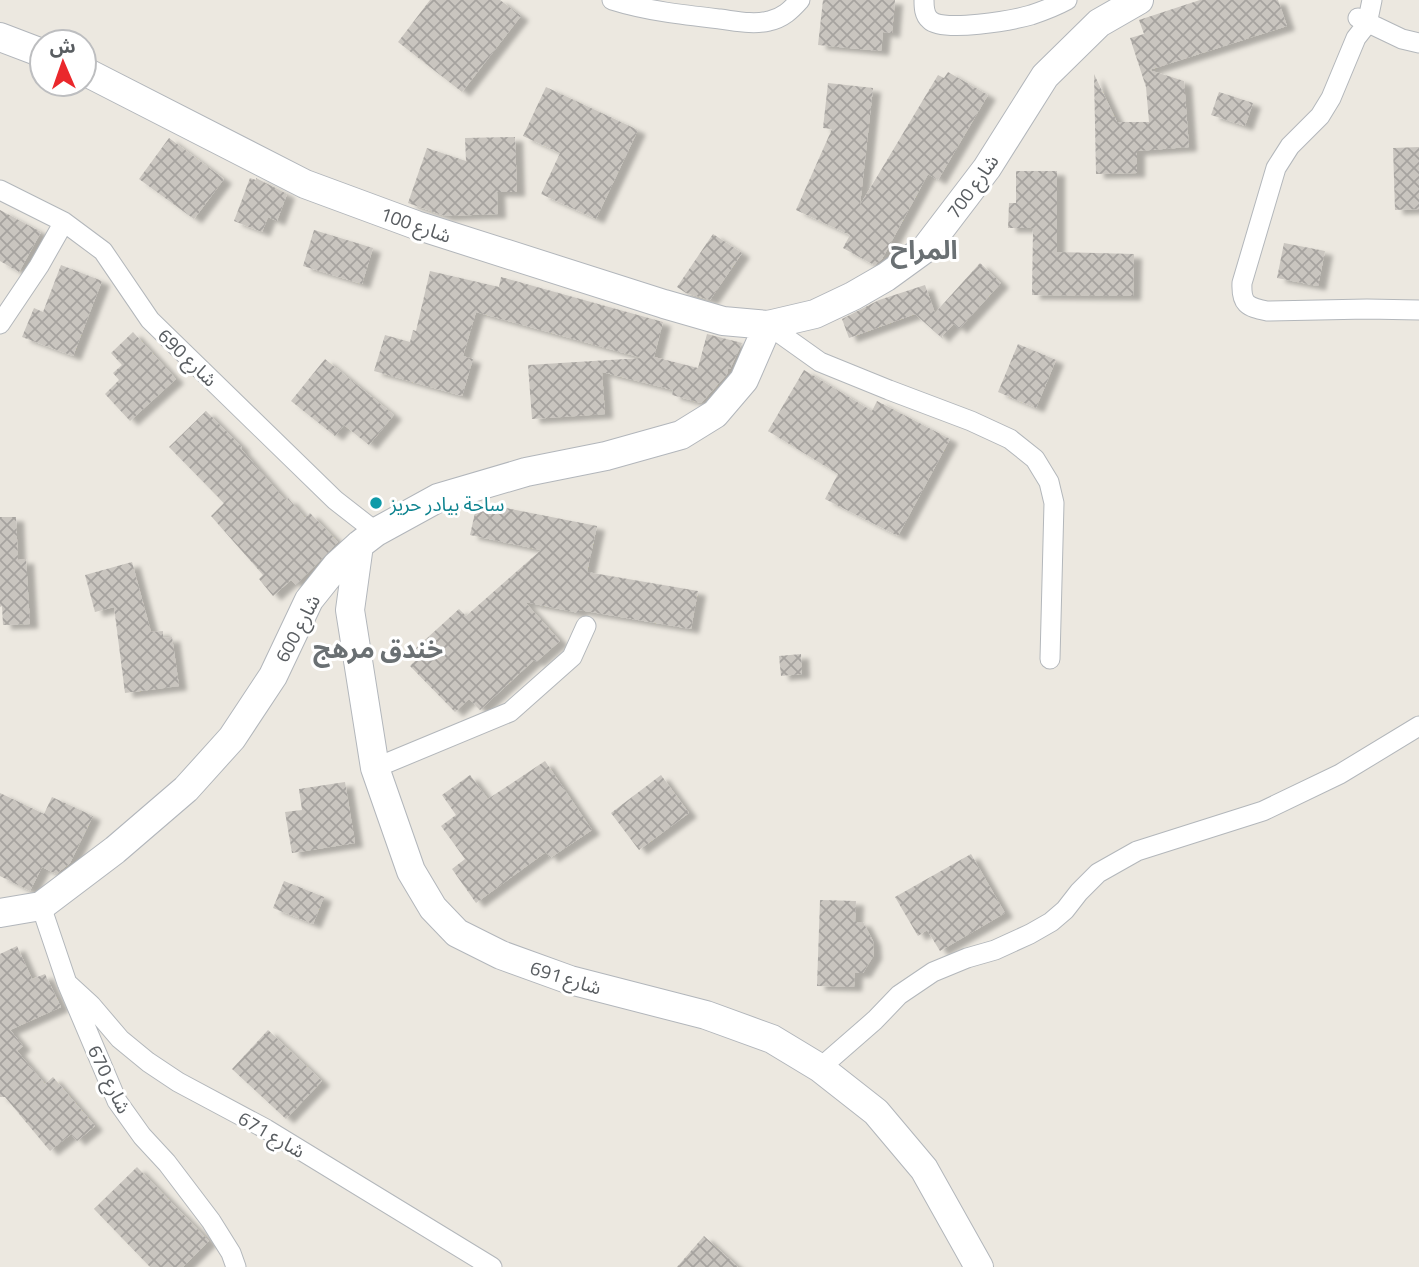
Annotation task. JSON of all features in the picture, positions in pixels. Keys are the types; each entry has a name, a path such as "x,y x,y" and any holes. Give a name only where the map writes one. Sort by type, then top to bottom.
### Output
{"main road":[{"name":"شارع 700","path":"768,325 815,314 853,296 926,248 987,168 1045,76 1099,23 1139,0"},
{"path":"0,37 28,48"},
{"name":"شارع 100","path":"98,78 305,184 416,225 723,321 768,325"},
{"name":"شارع 600","path":"0,913 41,906 115,850 186,789 232,738 273,676 309,600 337,565 367,539 438,498 526,472 606,456 681,435 715,414 744,380 768,325"},
{"name":"شارع 691","path":"367,539 350,610 375,768 411,872 433,908 457,933 501,955 570,980 706,1015 772,1039 820,1068 876,1112 924,1169 979,1267"}],"street":[{"path":"612,0 635,7 748,22 767,22 782,17 800,0"},
{"path":"923,0 925,14 930,20 937,25 948,26 997,22 1031,15 1067,0"},
{"path":"1372,0 1359,20 1348,59 1326,107 1290,146 1276,168 1241,293 1244,302 1253,309 1267,312 1419,310"},
{"path":"1359,20 1402,39 1419,43"},
{"name":"شارع 690","path":"0,190 64,222 103,251 150,320 335,500 367,539"},
{"path":"0,324 39,266 64,222"},
{"path":"768,325 820,362 971,421 1010,439 1035,459 1049,482 1054,503 1050,659"},
{"path":"375,768 510,712 572,657 586,626"},
{"path":"820,1068 876,1020 899,995 933,972 995,950 1051,922 1098,873 1137,851 1273,806 1340,774 1419,726"},
{"name":"شارع 670","path":"41,906 67,983 117,1101 211,1221 231,1253 236,1267"},
{"name":"شارع 671","path":"67,983 91,1004 120,1039 148,1062 178,1082 266,1129 492,1267"}],"building":[{"path":"430,0 500,0 521,16 462,92 398,42"},
{"path":"823,0 895,0 892,33 883,32 881,51 818,45"},
{"path":"1200,0 1278,0 1287,26 1149,70 1184,81 1189,147 1137,151 1137,173 1096,174 1094,74 1117,122 1149,122 1146,87 1130,38 1144,34 1139,20"},
{"path":"948,72 988,95 938,180 928,174 882,259 874,265 843,248 850,235 796,210 832,129 823,128 828,83 873,88 860,205 938,75 944,78"},
{"path":"546,87 638,130 596,219 541,194 560,153 523,136"},
{"path":"1219,92 1253,103 1245,126 1211,115"},
{"path":"515,137 517,192 497,192 498,214 445,216 408,203 427,148 466,161 465,138"},
{"path":"169,138 224,179 194,219 139,179"},
{"path":"1419,147 1419,209 1395,210 1393,148"},
{"path":"1016,171 1057,171 1057,252 1134,254 1133,296 1032,295 1033,228 1008,228 1009,203 1016,203"},
{"path":"250,178 256,178 287,194 277,221 268,217 262,232 234,221"},
{"path":"0,210 41,232 19,272 0,261"},
{"path":"314,230 373,248 362,284 303,266"},
{"path":"713,234 742,253 710,300 686,293 677,287"},
{"path":"1284,243 1325,251 1318,286 1277,278"},
{"path":"980,263 1001,283 959,329 954,324 942,336 943,339 915,314 849,338 842,319 879,300 925,285 935,313"},
{"path":"61,265 102,281 73,356 22,337 34,308 43,312"},
{"path":"430,271 499,287 501,277 663,322 654,357 698,368 707,334 742,343 727,374 701,403 672,395 673,390 602,372 605,414 532,419 528,365 642,358 476,312 463,356 473,359 462,396 374,371 385,335 410,342 413,330 416,331"},
{"path":"133,332 176,379 130,421 105,394 119,380 113,373 122,365 111,353"},
{"path":"1018,344 1056,360 1036,408 998,392"},
{"path":"325,359 394,415 369,445 344,425 335,436 291,401"},
{"path":"804,370 872,411 877,401 950,439 898,536 825,499 838,474 768,431"},
{"path":"206,411 242,447 286,501 288,498 305,518 310,513 338,542 296,585 291,580 273,596 259,579 263,575 211,516 224,503 169,447"},
{"path":"477,504 597,526 587,572 698,591 691,629 579,610 579,613 525,602 560,641 536,662 534,660 480,710 469,699 455,712 410,666 420,656 414,650 459,609 466,616 541,550 470,535"},
{"path":"0,517 16,517 18,560 26,559 30,624 3,625 2,606 0,607"},
{"path":"132,562 151,632 163,631 163,638 172,637 179,686 125,693 114,607 95,612 85,575"},
{"path":"801,654 802,674 781,676 779,656"},
{"path":"545,761 592,830 550,858 546,852 476,903 452,869 465,859 441,826 456,815 442,795 470,775 488,799"},
{"path":"661,775 689,813 639,850 611,813"},
{"path":"345,782 355,843 292,853 285,812 302,810 299,789"},
{"path":"0,793 44,814 52,797 93,816 70,863 56,874 42,867 30,891 0,876"},
{"path":"971,854 1005,913 940,951 927,930 918,936 895,897"},
{"path":"284,881 324,897 313,924 273,908"},
{"path":"820,900 856,901 855,922 863,922 873,941 874,955 863,973 855,973 854,987 817,986"},
{"path":"17,946 32,979 45,974 61,1007 10,1030 23,1046 17,1051 45,1084 53,1077 95,1126 77,1141 71,1134 50,1151 5,1097 0,1097 0,954"},
{"path":"268,1030 322,1081 286,1119 232,1069"},
{"path":"137,1167 209,1241 183,1267 150,1267 94,1209"},
{"path":"704,1236 738,1267 677,1267"}],"place":[{"name":"ساحة بيادر حريز","path":"376,503"}],"district":[{"name":"المراح","path":"924,249"},
{"name":"خندق مرهج","path":"378,648"}]}
